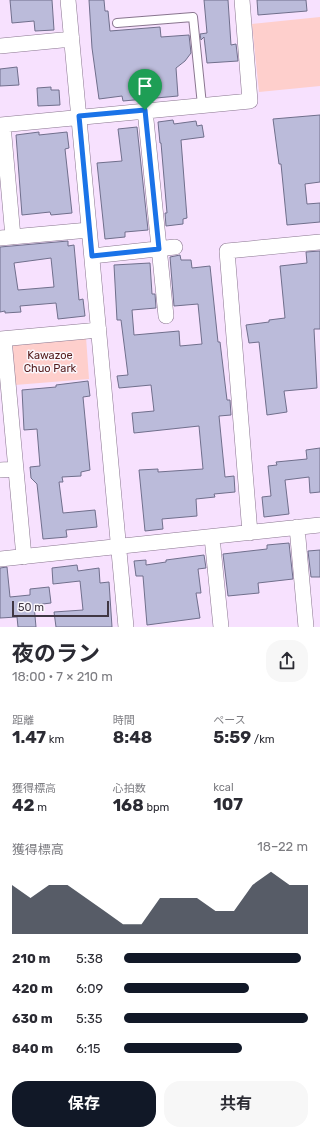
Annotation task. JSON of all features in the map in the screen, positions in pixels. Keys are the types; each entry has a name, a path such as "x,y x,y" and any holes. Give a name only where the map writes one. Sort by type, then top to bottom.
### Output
{"street":[{"path":"68,0 126,627"},
{"path":"90,230 7,238 2,125 79,116 250,101 242,0"},
{"path":"0,46 72,39"},
{"path":"145,110 166,316"},
{"path":"250,533 227,251 320,242"},
{"path":"92,256 175,247"},
{"path":"24,557 2,339 99,330"},
{"path":"0,470 16,469"},
{"path":"0,559 119,548 320,525"},
{"path":"297,527 306,627"},
{"path":"212,537 221,627"}],"lane":[{"path":"117,23 193,17 202,105"}],"green space":[{"path":"320,17 320,86 259,92 252,24"},
{"name":"Kawazoe Chuo Park","path":"86,337 89,379 15,385 12,344"}],"building":[{"path":"10,0 52,0 54,30 35,31 34,21 12,23"},
{"path":"89,0 104,0 105,11 108,11 110,31 160,27 161,37 189,35 191,53 185,61 176,68 178,96 123,101 122,96 99,99 92,48"},
{"path":"204,0 228,0 231,45 236,44 238,61 207,63 204,37 201,40 200,34 207,33"},
{"path":"257,0 306,0 307,11 258,15"},
{"path":"17,67 19,85 0,86 0,69"},
{"path":"51,87 51,90 59,90 60,105 38,106 37,88"},
{"path":"320,115 320,182 305,184 307,204 320,203 320,222 287,225 281,164 279,164 273,119"},
{"path":"173,120 174,124 196,121 197,126 202,125 204,137 181,140 187,218 183,219 183,224 166,226 165,213 167,213 158,122"},
{"path":"137,127 148,230 125,232 125,237 105,239 97,163 122,161 118,129"},
{"path":"39,132 39,135 67,132 69,148 65,149 72,213 51,215 50,212 22,215 16,135"},
{"path":"68,241 68,246 74,245 79,300 83,299 85,316 58,319 56,303 20,306 21,312 0,312 0,247","holes":["51,258 54,287 18,290 14,263"]},
{"path":"320,251 320,329 314,329 317,388 284,391 287,412 267,415 259,342 249,343 246,325 285,318 280,266 307,263 306,252"},
{"path":"180,255 181,260 191,260 192,268 210,266 218,342 220,342 227,400 230,400 231,415 219,416 225,477 234,476 235,492 214,494 215,497 196,499 197,516 162,519 163,529 145,531 139,470 158,469 158,472 203,469 199,426 134,433 132,413 154,411 151,385 119,388 117,376 128,375 121,320 117,320 114,265 150,263 152,294 155,294 156,308 132,310 134,335 179,331 180,346 202,344 198,304 174,306 170,257"},
{"path":"88,381 90,396 83,397 90,470 81,472 81,476 62,477 63,482 59,482 63,513 95,510 97,527 66,530 67,537 43,539 37,484 31,478 30,467 40,466 37,429 24,430 22,390 56,387 56,385"},
{"path":"320,448 320,492 310,493 309,477 285,480 289,514 264,517 262,497 271,496 268,466 277,465 276,462 307,459 306,450"},
{"path":"289,543 293,579 258,583 259,593 228,596 223,554 267,549 267,545"},
{"path":"320,550 320,577 311,577 308,551"},
{"path":"204,555 206,568 198,569 201,593 196,593 200,618 147,625 143,576 136,576 134,561 146,560 146,565 166,562 166,560"},
{"path":"77,565 78,571 99,568 100,583 109,582 112,627 56,627 54,612 83,610 80,581 53,584 52,568"},
{"path":"7,567 10,597 30,595 30,589 49,587 51,603 34,605 36,627 18,627 17,617 0,618 0,568"}],"route":[{"path":"145,110 159,249 92,256 79,116 145,110"}]}
